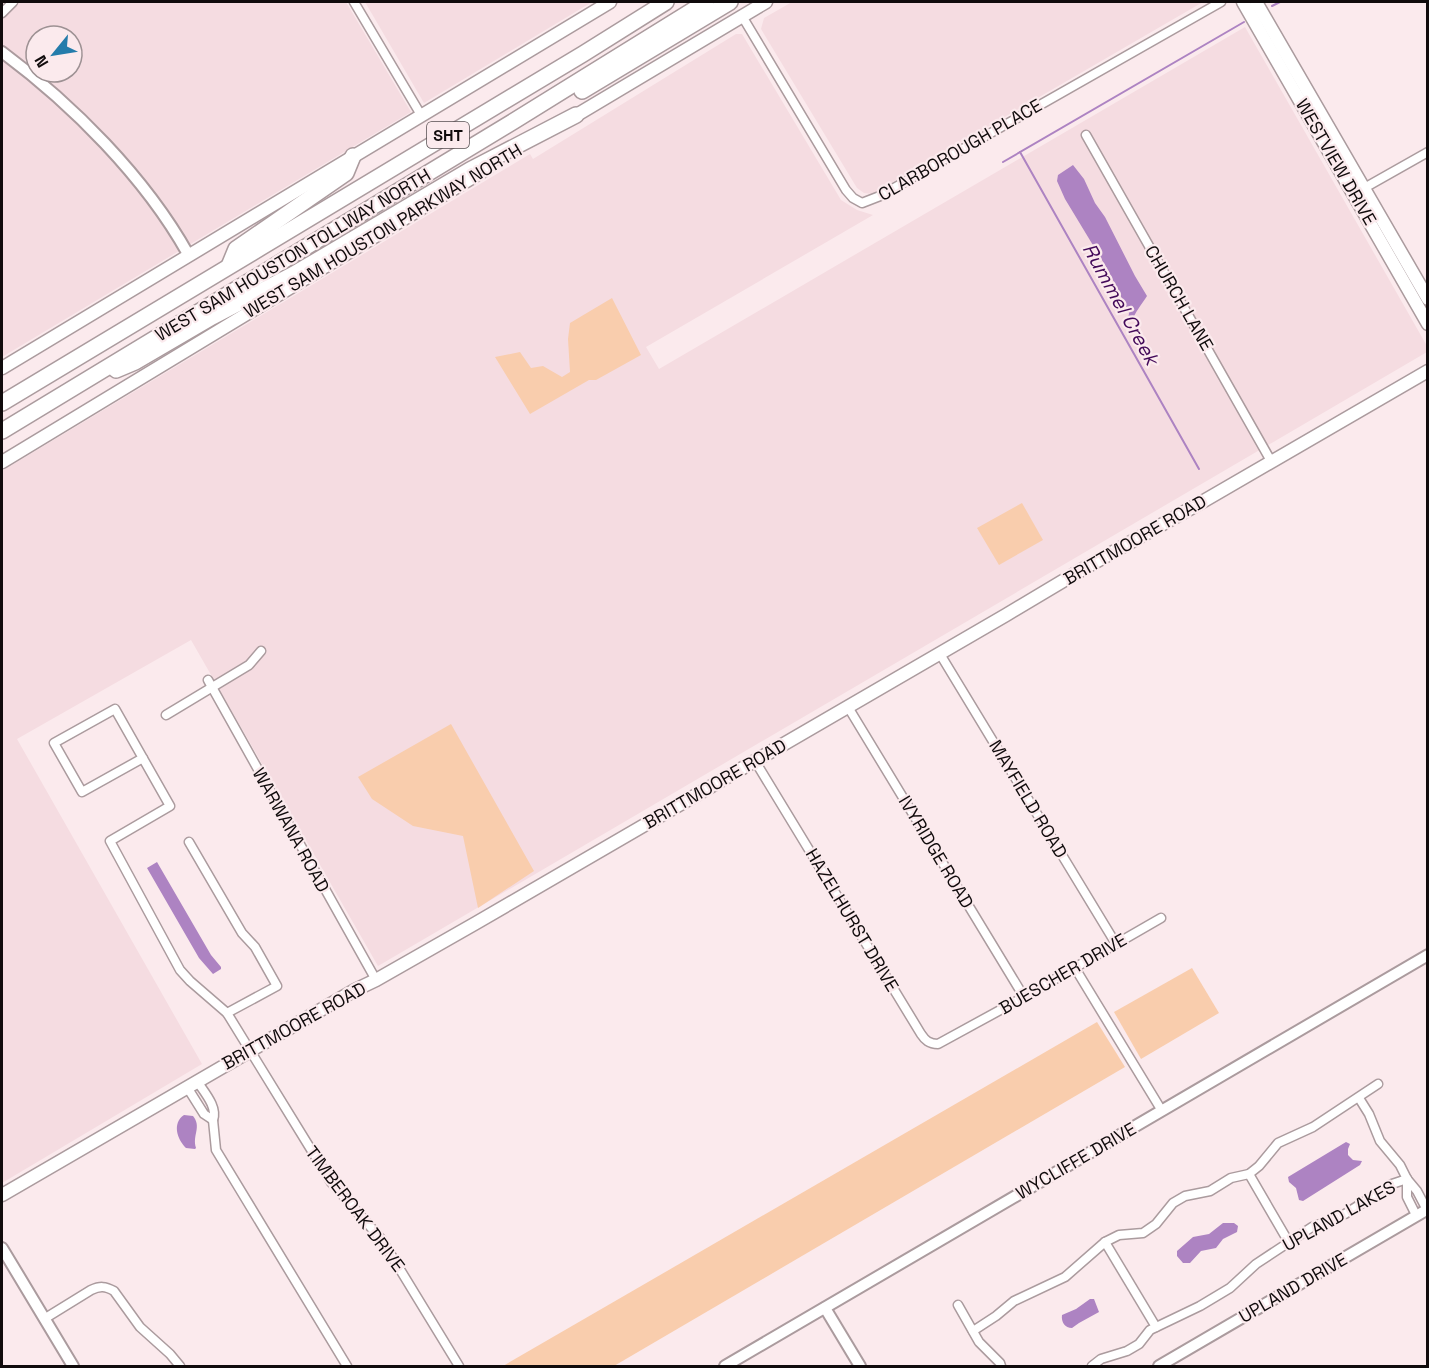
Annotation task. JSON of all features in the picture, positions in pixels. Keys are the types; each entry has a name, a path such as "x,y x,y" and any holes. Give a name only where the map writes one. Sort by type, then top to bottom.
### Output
{"highway":[{"name":"WEST SAM HOUSTON TOLLWAY NORTH","path":"2,403 666,2"},
{"name":"WEST SAM HOUSTON TOLLWAY NORTH","path":"2,431 706,2"},
{"path":"514,121 541,115 730,2"},
{"path":"66,392 135,362 212,317 294,274 470,170 576,115"},
{"path":"229,266 236,249 346,173 352,156"}],"main road":[{"path":"2,368 610,2"},
{"name":"WEST SAM HOUSTON PARKWAY NORTH","path":"2,462 766,2"},
{"name":"WESTVIEW DRIVE","path":"1243,2 1428,299"},
{"name":"WESTVIEW DRIVE","path":"1256,2 1359,191 1428,324"},
{"name":"BRITTMOORE ROAD","path":"2,1195 940,654 1083,568 1428,371"}],"street":[{"path":"2,13 14,2"},
{"path":"354,2 421,115"},
{"name":"CLARBOROUGH PLACE","path":"742,16 846,190 862,203 880,196 1221,2"},
{"path":"2,52 56,95 127,168 152,198 188,254"},
{"name":"CHURCH LANE","path":"1086,135 1271,461"},
{"path":"1359,191 1428,152"},
{"path":"166,715 210,684 249,665 261,651"},
{"name":"MAYFIELD ROAD","path":"940,654 1116,944"},
{"name":"WARWANA ROAD","path":"210,684 376,980"},
{"name":"IVYRIDGE ROAD","path":"848,707 1024,997"},
{"path":"115,709 143,758 82,792 54,743 115,709"},
{"name":"TIMBEROAK DRIVE","path":"143,758 170,806 110,841 180,970 227,1013 331,1182 382,1240 459,1366"},
{"name":"HAZELHURST DRIVE","path":"755,761 926,1040 938,1044 965,1028"},
{"path":"189,842 242,933 255,947 277,986 227,1013"},
{"name":"BUESCHER DRIVE","path":"965,1028 1024,997 1161,918"},
{"name":"WYCLIFFE DRIVE","path":"725,1366 1428,955"},
{"path":"1075,968 1162,1111"},
{"path":"192,1084 214,1108 216,1150 347,1366"},
{"path":"973,1331 1014,1301 1065,1277 1106,1242 1119,1235 1143,1233 1156,1224 1173,1203 1185,1196 1210,1191 1231,1178 1249,1174 1259,1166 1278,1143 1313,1127 1378,1084"},
{"path":"1359,1098 1369,1114 1380,1141 1400,1165 1427,1209"},
{"path":"1249,1174 1288,1241"},
{"path":"1407,1179 1407,1197 1416,1215"},
{"name":"UPLAND LAKES","path":"1092,1366 1101,1359 1127,1351 1139,1344 1150,1330 1200,1306 1230,1288 1256,1264 1274,1254 1288,1241 1312,1227 1344,1214 1392,1184 1407,1179"},
{"name":"UPLAND DRIVE","path":"1159,1366 1427,1209"},
{"path":"1106,1242 1156,1327"},
{"path":"2,1248 73,1366"},
{"path":"44,1319 97,1287 107,1287 114,1291 140,1328 170,1354 180,1366"},
{"path":"958,1305 979,1341 1001,1366"},
{"path":"825,1308 860,1366"}],"shaded area":[{"path":"2,2 346,2 411,112 2,357"},
{"path":"365,2 592,2 424,103"},
{"path":"792,2 1203,2 872,194 864,193 857,188 761,29 764,18"},
{"path":"1245,27 1427,346 1427,352 378,966 191,640 17,739 202,1064 2,1183 2,471 530,154 533,159 736,34 742,34 841,200 857,210 873,215 646,347 659,369"},
{"path":"1073,165 1084,179 1147,296 1132,321 1128,321 1129,313 1108,270 1065,199 1057,181 1058,175"},
{"path":"612,298 641,355 596,380 589,380 530,414 495,357 520,352 531,368 543,366 562,377 570,372 568,339 570,323"},
{"path":"1022,503 1043,540 999,565 977,528"},
{"path":"451,724 534,871 478,908 463,836 413,826 372,799 358,777"},
{"path":"157,862 211,955 221,967 213,974 199,958 147,868"},
{"path":"1192,968 1219,1013 1141,1059 1114,1012"},
{"path":"1097,1022 1125,1067 614,1366 503,1366"},
{"path":"184,1115 193,1116 196,1120 195,1149 186,1148 178,1136 178,1122"},
{"path":"1346,1142 1350,1144 1348,1155 1353,1160 1362,1161 1360,1165 1303,1201 1299,1200 1296,1188 1289,1182 1288,1177"},
{"path":"1223,1223 1234,1223 1238,1226 1237,1232 1223,1239 1216,1248 1201,1251 1190,1263 1183,1263 1177,1256 1177,1251 1193,1237 1209,1234"},
{"path":"1094,1299 1099,1312 1072,1328 1065,1326 1062,1315"}],"waterway":[{"name":"Rummel Creek","path":"1272,6 1280,2"},
{"path":"1003,162 1244,22"},
{"name":"Rummel Creek","path":"1020,152 1199,469"}]}
